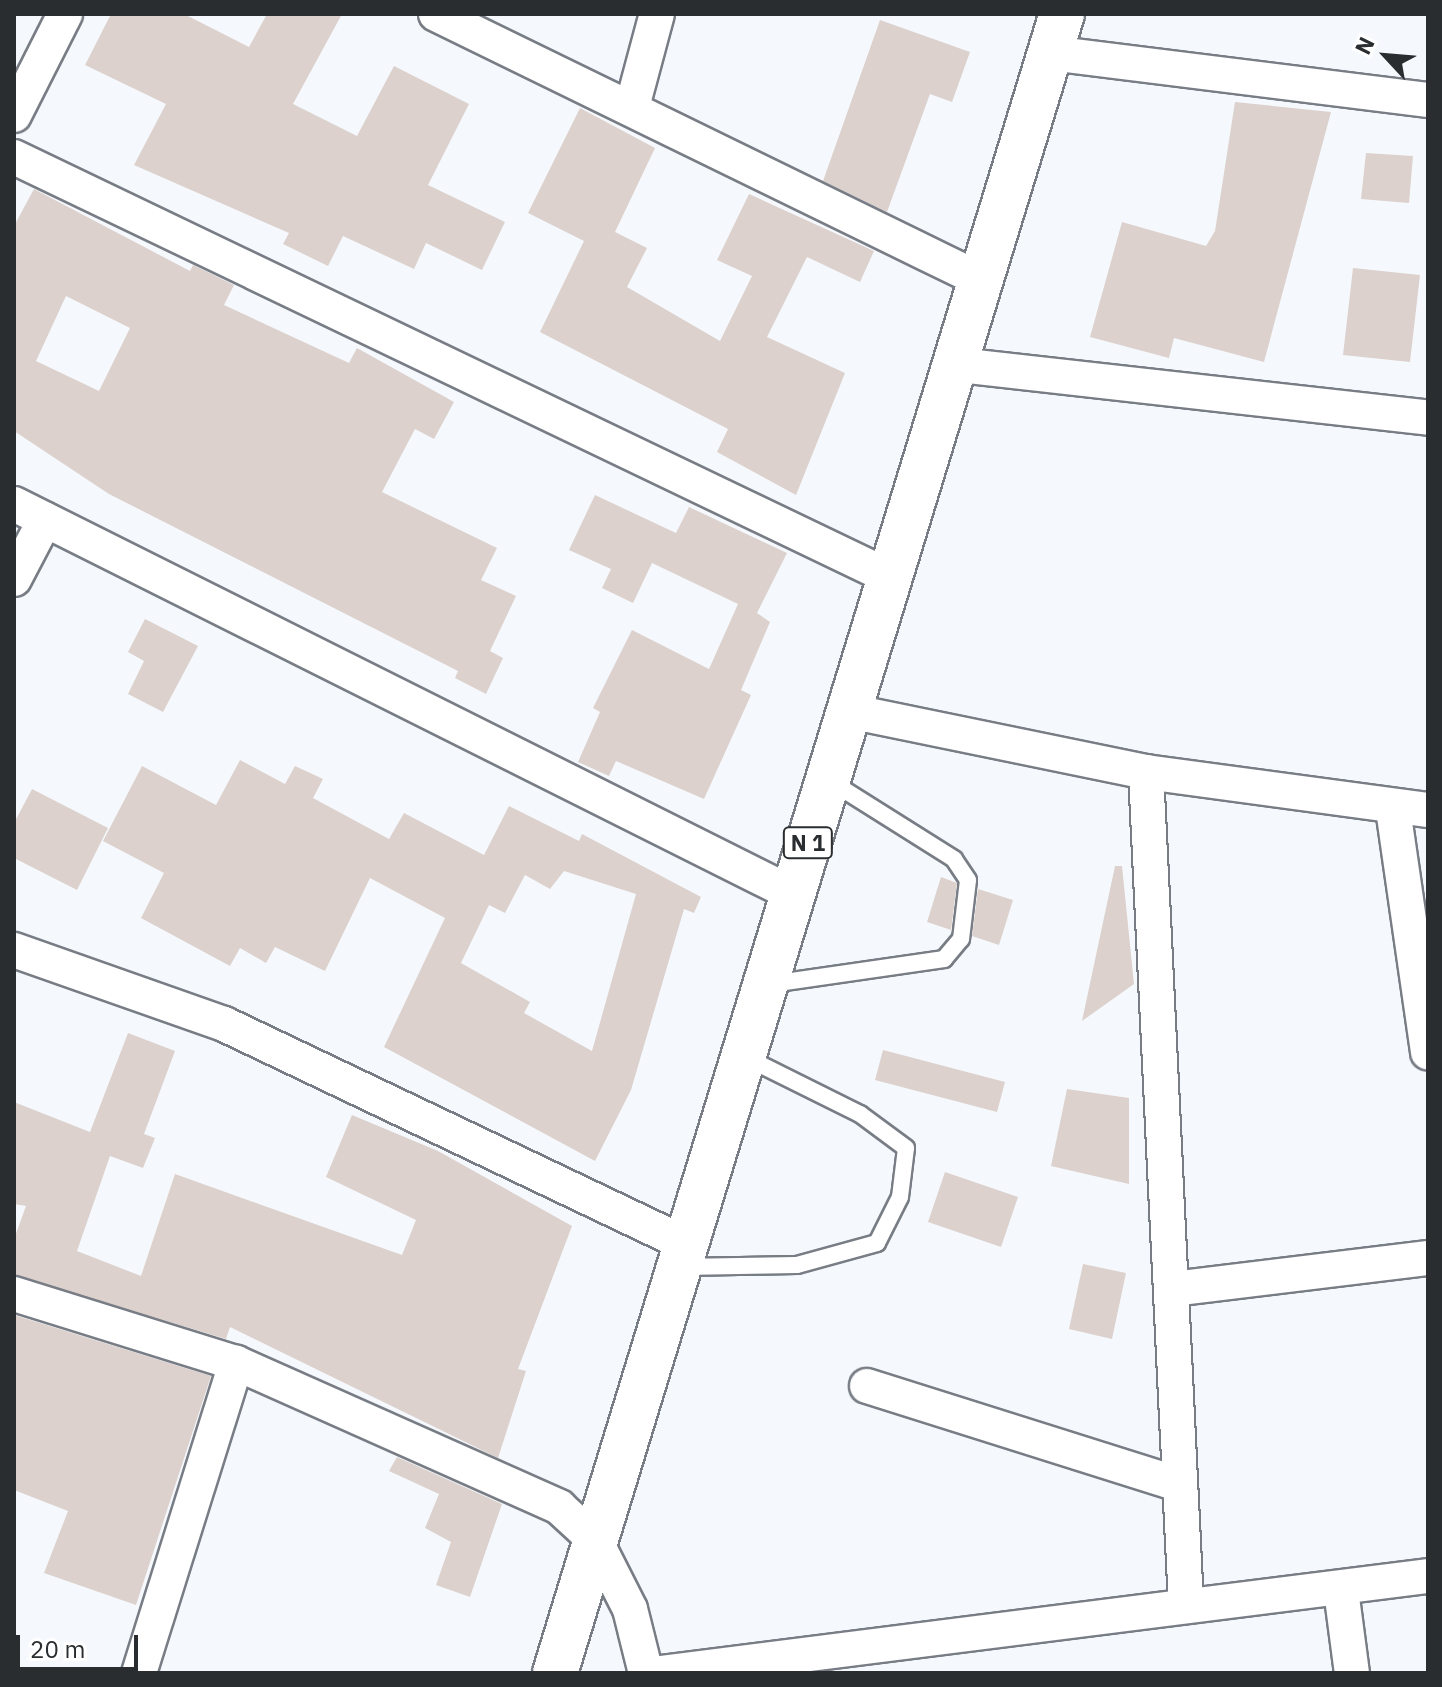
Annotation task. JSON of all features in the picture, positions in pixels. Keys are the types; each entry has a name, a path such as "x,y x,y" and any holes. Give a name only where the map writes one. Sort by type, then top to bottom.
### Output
{"highway":[{"name":"N 1","path":"555,1673 890,577 959,365 981,280 1056,33"}],"street":[{"path":"14,115 65,14"},
{"path":"436,14 981,280"},
{"path":"632,107 657,14"},
{"path":"1056,33 1428,100"},
{"path":"14,157 890,577"},
{"path":"959,365 1428,418"},
{"path":"14,504 793,894"},
{"path":"14,579 45,520"},
{"path":"849,711 1146,772 1393,809 1428,810"},
{"path":"1146,772 1186,1606"},
{"path":"1393,809 1428,1052"},
{"path":"14,950 224,1024 683,1256"},
{"path":"1172,1289 1428,1258"},
{"path":"14,1294 236,1363 559,1507 595,1540 630,1609 646,1673"},
{"path":"139,1673 236,1363"},
{"path":"867,1386 1178,1484"},
{"path":"660,1673 1186,1606 1341,1590 1428,1576"},
{"path":"1341,1590 1352,1673"}],"lane":[{"path":"765,985 944,959 961,939 968,880 954,859 828,780"},
{"path":"683,1256 797,1265 877,1243 900,1197 906,1148 860,1114 744,1057"}],"building":[{"path":"111,14 184,14 249,47 267,14 342,14 293,104 357,136 394,66 469,104 428,185 505,222 482,270 426,243 414,269 343,236 328,266 283,244 289,233 134,165 166,104 85,65"},
{"path":"880,20 970,52 952,102 930,94 887,212 823,181"},
{"path":"1235,102 1331,112 1264,362 1174,338 1169,358 1090,337 1122,222 1206,246 1215,231"},
{"path":"580,108 655,148 615,232 647,248 627,287 720,341 752,276 717,260 749,194 874,251 860,282 807,257 767,337 845,373 796,495 717,452 728,429 540,332 584,241 528,213"},
{"path":"1366,153 1413,156 1409,203 1361,199"},
{"path":"34,189 190,271 193,265 234,285 224,305 349,363 357,348 454,402 434,439 415,429 382,492 497,548 481,580 516,596 490,651 503,658 486,694 455,678 458,671 109,494 14,431 14,226","holes":["66,296 130,328 99,391 36,361"]},
{"path":"1353,268 1420,275 1410,362 1343,355"},
{"path":"595,495 676,533 689,507 787,553 757,613 770,622 741,690 751,695 704,799 616,761 609,776 578,762 600,712 593,708 632,630 709,669 738,604 652,563 633,603 602,588 611,569 569,550"},
{"path":"145,619 198,646 163,712 128,694 144,661 128,652"},
{"path":"240,760 285,784 295,766 323,779 313,798 389,839 404,813 484,855 509,806 579,841 582,834 701,897 694,913 684,909 631,1090 595,1161 384,1047 445,918 370,878 325,971 275,947 266,963 240,948 230,966 141,918 164,873 103,841 142,766 216,805","holes":["564,871 636,894 592,1051 524,1013 530,1002 461,963 489,905 505,913 525,875 550,889"]},
{"path":"32,789 108,828 77,890 14,858 14,823"},
{"path":"1115,866 1122,866 1134,984 1082,1021"},
{"path":"941,877 957,883 951,930 927,922"},
{"path":"978,889 1013,900 999,945 972,936"},
{"path":"128,1033 175,1051 144,1134 155,1138 143,1168 110,1156 77,1251 141,1276 175,1174 402,1255 416,1220 326,1177 352,1115 438,1151 572,1226 518,1369 526,1371 498,1458 230,1327 226,1339 14,1275 14,1239 26,1206 14,1204 14,1102 90,1132"},
{"path":"883,1050 1005,1082 997,1112 875,1080"},
{"path":"1067,1089 1129,1098 1129,1184 1051,1166"},
{"path":"945,1172 1018,1197 1001,1247 928,1222"},
{"path":"1083,1264 1126,1273 1112,1339 1069,1329"},
{"path":"14,1315 211,1376 136,1605 44,1573 68,1511 14,1490"},
{"path":"397,1457 502,1504 470,1597 436,1585 451,1542 425,1528 439,1494 389,1471"}]}
